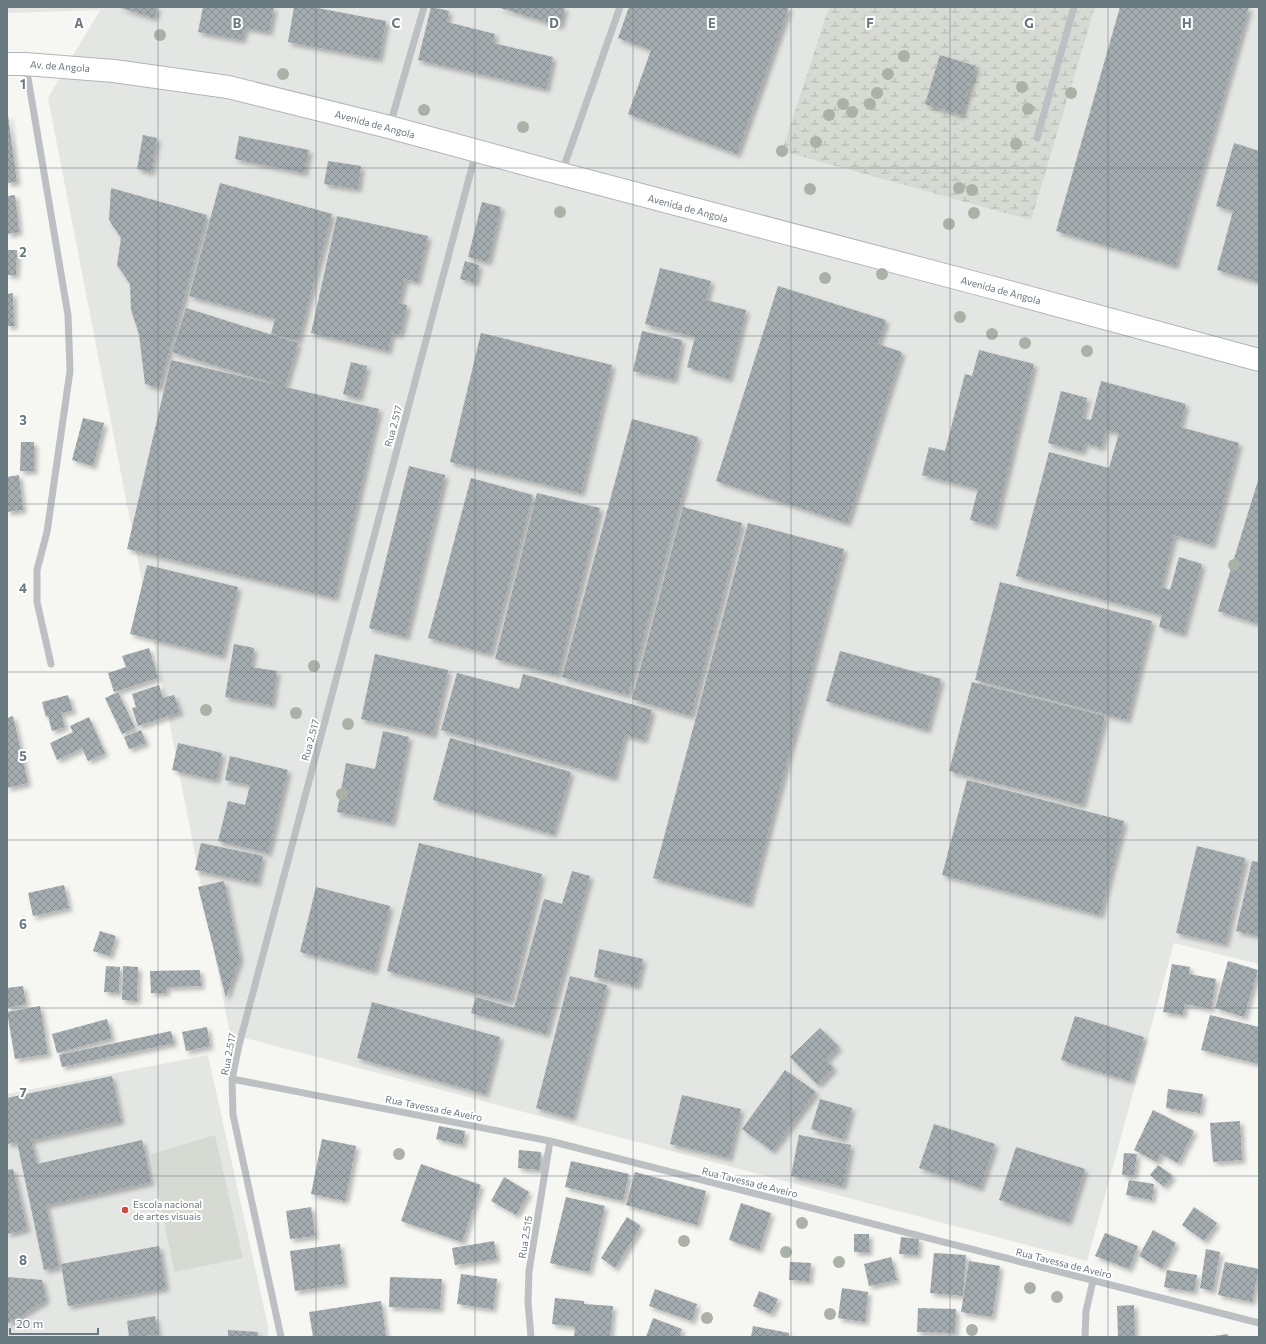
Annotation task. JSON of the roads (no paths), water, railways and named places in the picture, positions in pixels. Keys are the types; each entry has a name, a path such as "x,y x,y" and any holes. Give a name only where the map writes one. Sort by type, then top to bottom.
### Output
{"main road":[{"name":"Av. de Angola","path":"16,64 114,71"},
{"name":"Avenida de Angola","path":"114,71 228,87 389,127 1259,360"}],"street":[{"path":"389,127 424,7"},
{"path":"562,174 620,7"},
{"path":"1037,138 1074,7"},
{"path":"16,64 68,316 70,371 47,532 37,570 37,602 52,664"},
{"name":"Rua 2.517","path":"281,1337 232,1115 232,1078 241,1037 477,151"},
{"name":"Rua Tavessa de Aveiro","path":"232,1078 550,1141 1259,1324"},
{"name":"Rua 2.515","path":"531,1337 528,1302 529,1271 550,1141"},
{"path":"1085,1337 1086,1311 1092,1281"}],"place":[{"name":"Escola nacional de artes visuais","path":"125,1210"}]}
